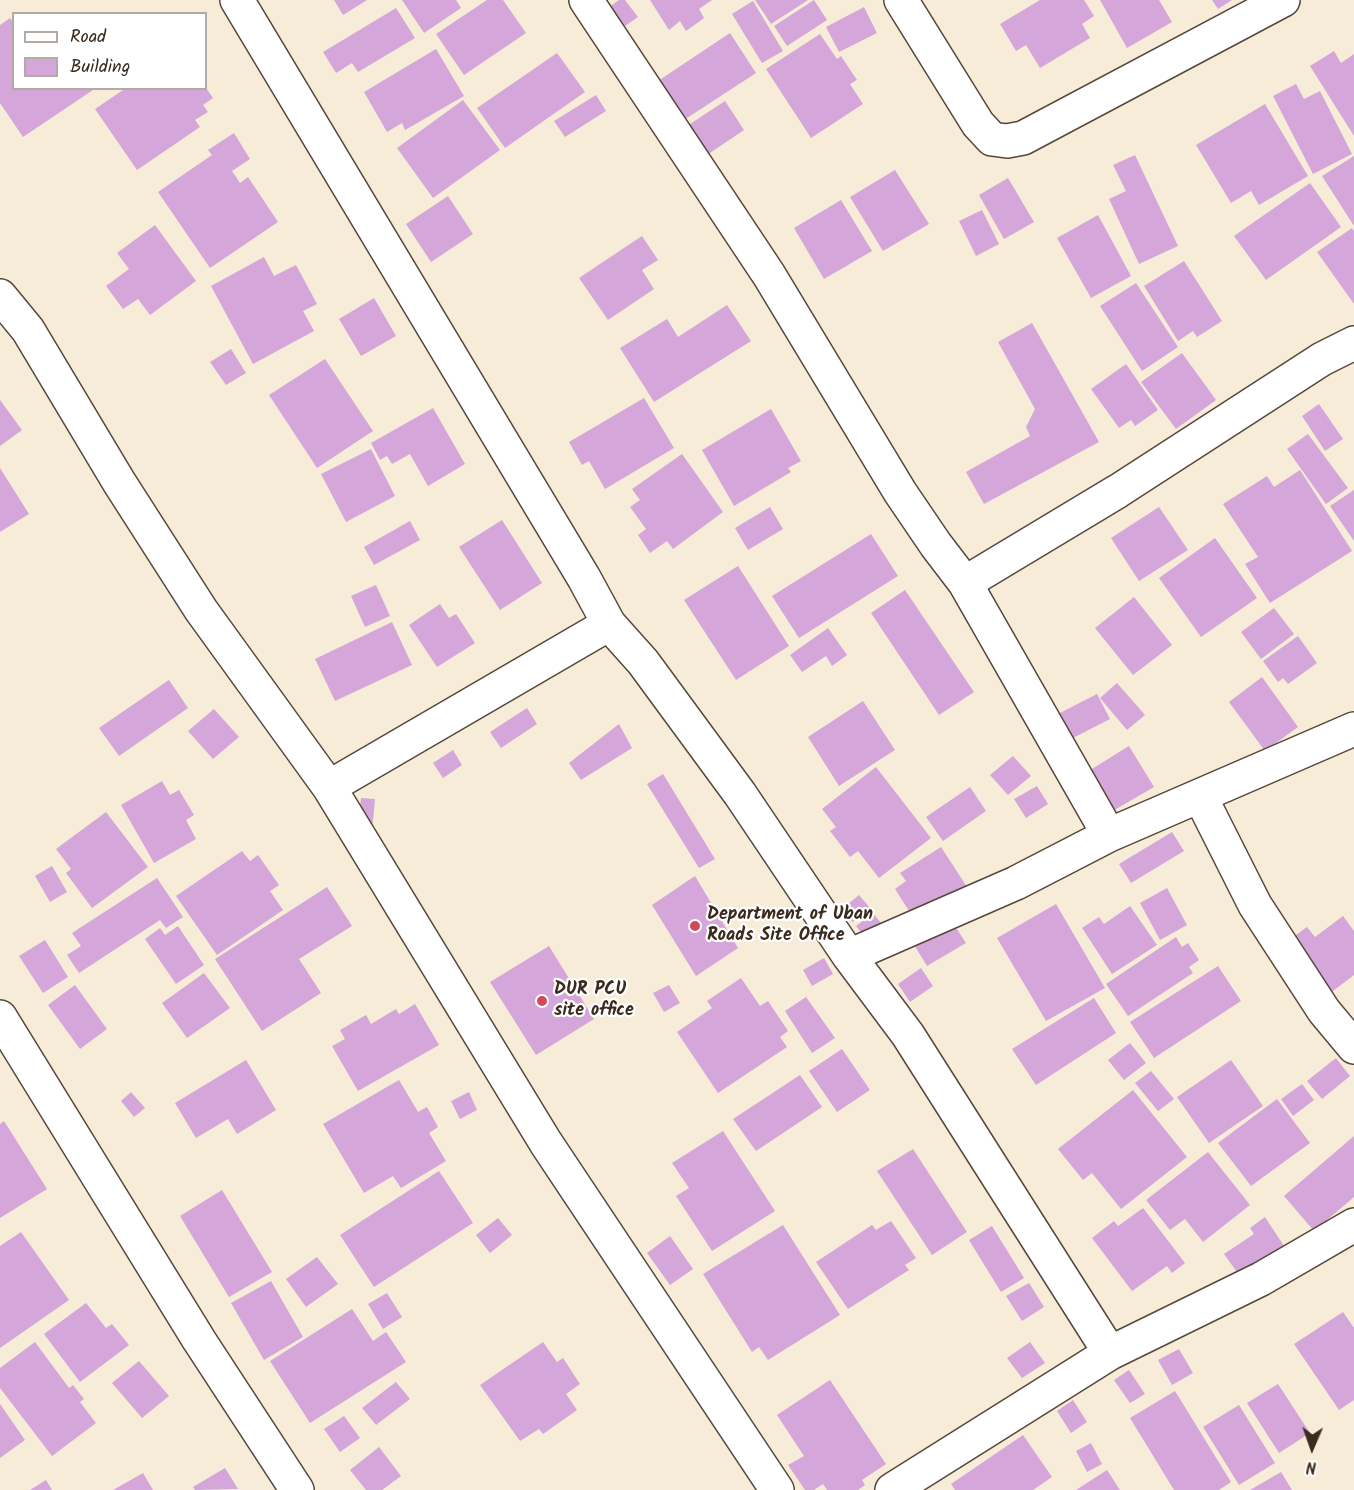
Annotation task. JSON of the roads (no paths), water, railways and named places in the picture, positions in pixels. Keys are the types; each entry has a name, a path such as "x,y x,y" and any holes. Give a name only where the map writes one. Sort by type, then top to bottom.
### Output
{"street":[{"path":"237,0 584,578 609,624 643,662 740,794 849,956 908,1035 1110,1353"},
{"path":"586,0 769,275 900,492 965,583 1109,835"},
{"path":"901,0 978,124 992,139 1006,141 1023,138 1283,0"},
{"path":"0,296 28,330 119,482 201,610 329,787 546,1143 777,1490"},
{"path":"965,583 1118,491 1322,359 1354,343"},
{"path":"329,787 609,624"},
{"path":"849,956 1016,883 1109,835 1354,729"},
{"path":"1200,796 1255,905 1324,1011 1354,1047"},
{"path":"0,1017 199,1340 297,1490"},
{"path":"892,1490 1110,1353 1261,1279 1354,1225"}],"place":[{"name":"Department of Uban Roads Site Office","path":"695,926"},
{"name":"DUR PCU site office","path":"542,1001"}]}
